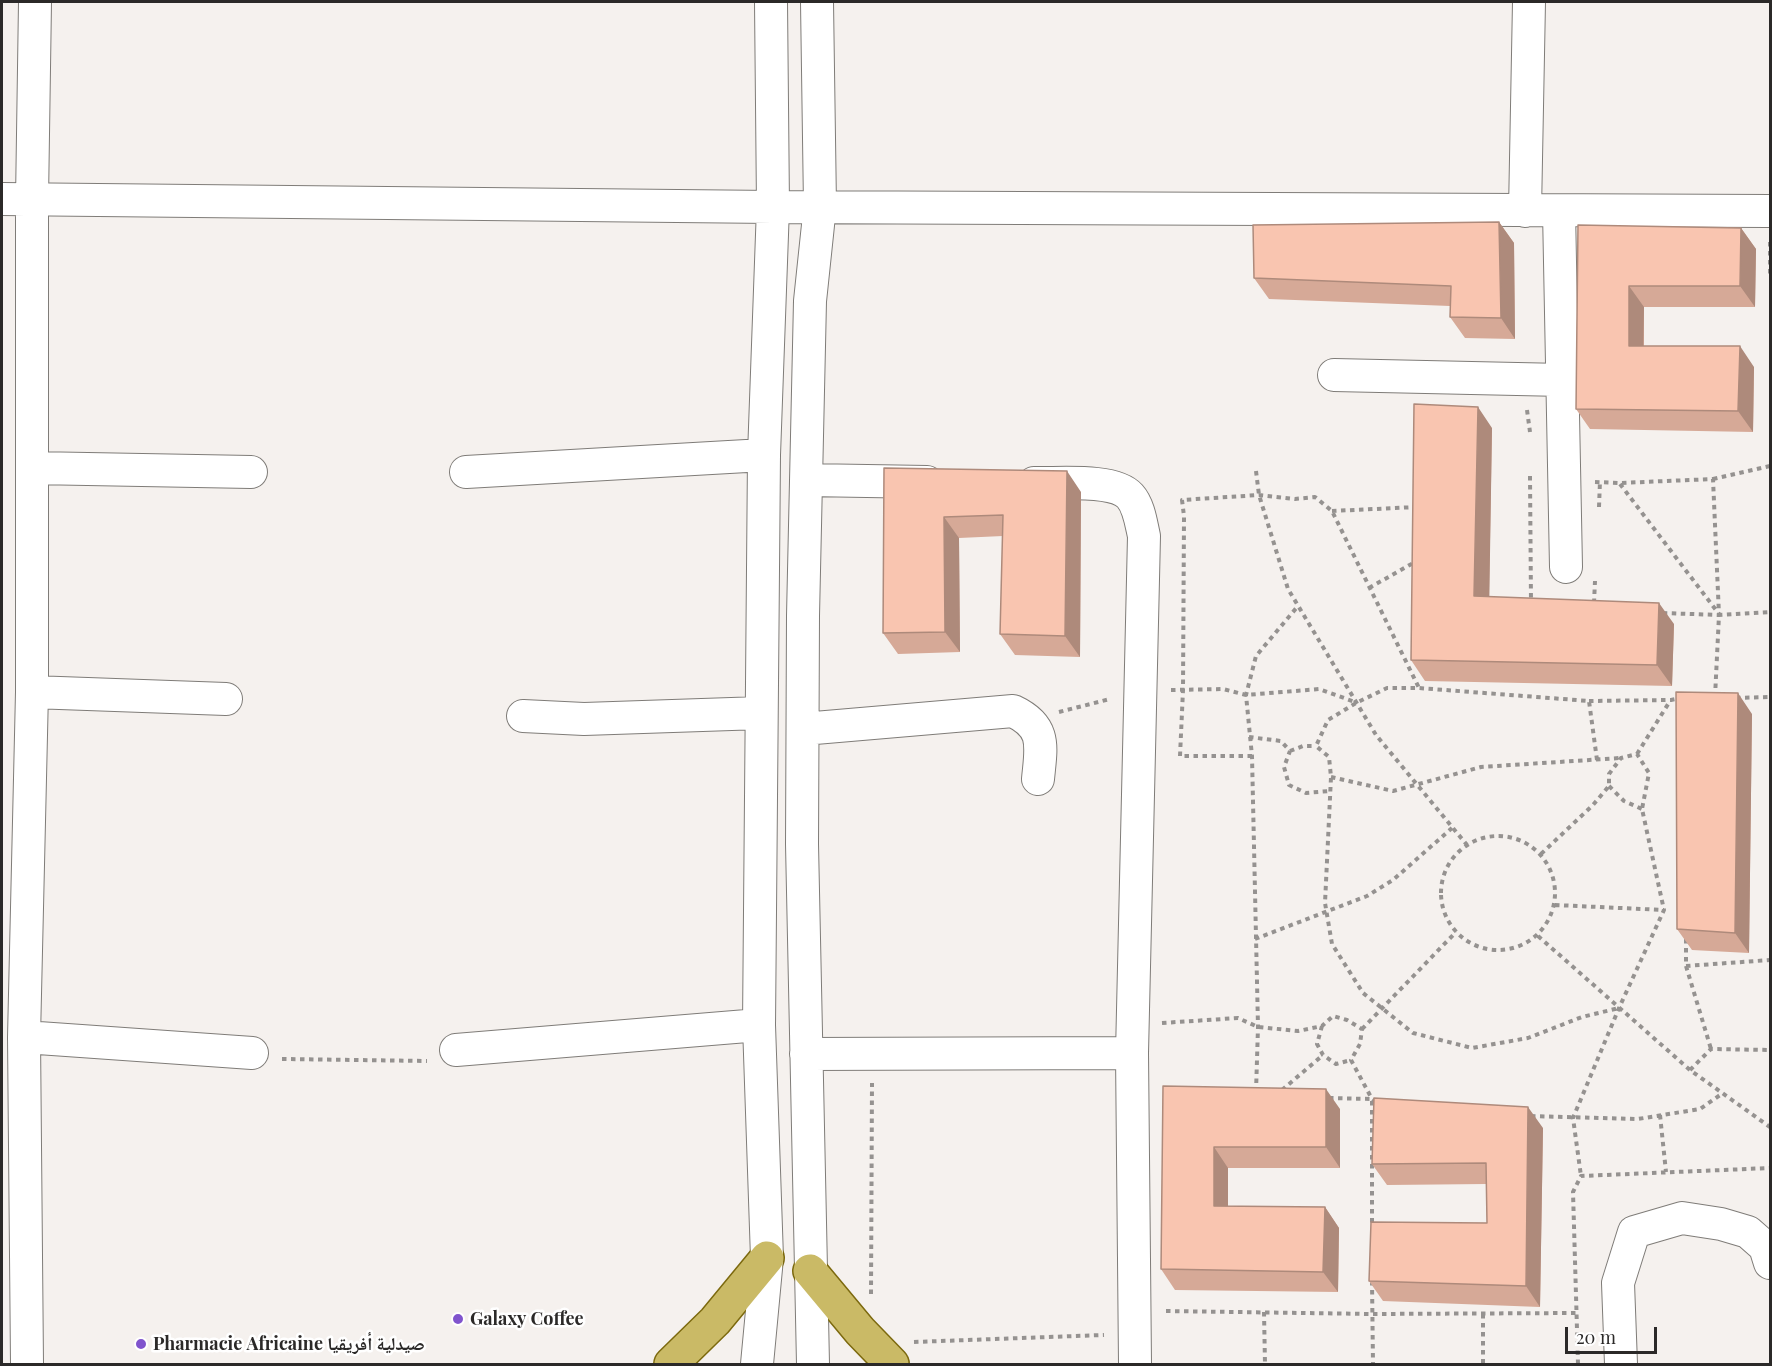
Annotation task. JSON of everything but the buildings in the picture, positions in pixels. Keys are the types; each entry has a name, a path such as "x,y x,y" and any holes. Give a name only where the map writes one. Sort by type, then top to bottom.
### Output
{"main road":[{"path":"671,1365 715,1320 767,1258"},
{"path":"810,1271 881,1354"}],"street":[{"path":"27,1365 24,1037 32,692 35,2"},
{"path":"757,1365 767,1258 759,1025 764,455 773,207 771,2"},
{"path":"813,1365 802,844 803,616 810,302 820,206 817,2"},
{"path":"1525,211 1529,2"},
{"path":"2,199 274,200 773,207 1770,211"},
{"path":"1559,211 1566,567"},
{"path":"1334,375 1563,380"},
{"path":"466,472 764,455"},
{"path":"33,468 251,472"},
{"path":"807,480 949,482"},
{"path":"1008,483 1103,484 1118,487 1130,495 1136,505 1144,536 1133,1039 1135,1336"},
{"path":"32,692 226,699"},
{"path":"803,729 1013,711 1029,719 1042,742 1038,779"},
{"path":"523,716 584,718 761,713"},
{"path":"456,1050 759,1025"},
{"path":"24,1037 252,1053"},
{"path":"806,1054 872,1054 1133,1039"},
{"path":"1621,1365 1618,1283 1634,1232 1682,1218 1721,1224 1748,1232 1765,1247 1770,1263"}],"path":[{"path":"1524,379 1530,436"},
{"path":"1564,482 1620,483 1713,479 1770,466"},
{"path":"1530,470 1531,608"},
{"path":"1256,471 1259,495 1288,589 1376,735 1467,845"},
{"path":"1713,479 1719,615 1715,698"},
{"path":"1620,483 1719,615"},
{"path":"1252,756 1180,756 1183,690 1184,516 1182,500 1259,495 1295,499 1315,497 1332,511 1419,688"},
{"path":"1332,511 1417,507"},
{"path":"1369,588 1417,561"},
{"path":"1256,1099 1258,1027 1252,756 1246,695 1256,656 1298,606"},
{"path":"1662,613 1719,615 1770,612"},
{"path":"1316,746 1328,720 1387,688 1419,688 1589,701 1682,698"},
{"path":"1029,719 1140,692 1223,689 1246,695 1319,689 1356,703"},
{"path":"1704,698 1770,697"},
{"path":"1331,777 1393,791 1481,767 1621,758 1637,754 1671,700"},
{"path":"1589,701 1597,760"},
{"path":"1249,736 1281,741 1290,751"},
{"path":"1329,791 1306,793 1289,785 1284,767 1290,751 1303,746 1316,746 1329,757 1331,777 1324,903 1332,944 1363,993 1413,1033 1472,1048 1528,1038 1582,1017 1619,1008"},
{"path":"1581,1176 1573,1118 1619,1008 1665,910 1642,809 1649,773 1637,754"},
{"path":"1541,854 1593,805 1609,786 1609,774 1621,758"},
{"path":"1609,786 1624,801 1642,809"},
{"path":"1255,939 1367,896 1393,880 1452,828"},
{"path":"1491,836 1509,836 1527,843 1541,854 1551,869 1556,887 1555,905 1549,921 1538,936 1522,946 1505,951 1487,950 1470,944 1456,932 1445,917 1441,899 1442,882 1448,864 1459,850 1474,840 1491,836"},
{"path":"1555,905 1665,910"},
{"path":"1686,931 1686,966 1711,1049"},
{"path":"1322,1026 1317,1044 1323,1055 1336,1064 1351,1060 1360,1044 1362,1029 1456,932"},
{"path":"1538,936 1690,1070 1770,1127"},
{"path":"1686,966 1770,960"},
{"path":"1133,1039 1239,1018 1258,1027 1298,1031 1322,1026 1333,1016 1347,1020 1362,1029"},
{"path":"1690,1070 1711,1049 1770,1050"},
{"path":"252,1053 273,1059 429,1061 456,1050"},
{"path":"872,1054 881,1354 1135,1336 1264,1312 1576,1313"},
{"path":"1274,1097 1323,1055"},
{"path":"1351,1060 1372,1100 1372,1230"},
{"path":"1527,1116 1638,1119 1700,1109 1723,1093"},
{"path":"1318,1098 1372,1100 1380,1105"},
{"path":"1660,1115 1666,1172"},
{"path":"1372,1278 1372,1365"},
{"path":"1264,1312 1265,1365"},
{"path":"1483,1314 1483,1365"}],"place":[{"name":"Galaxy Coffee","path":"458,1319"},
{"name":"Pharmacie Africaine صيدلية أفريقيا","path":"141,1344"}]}
